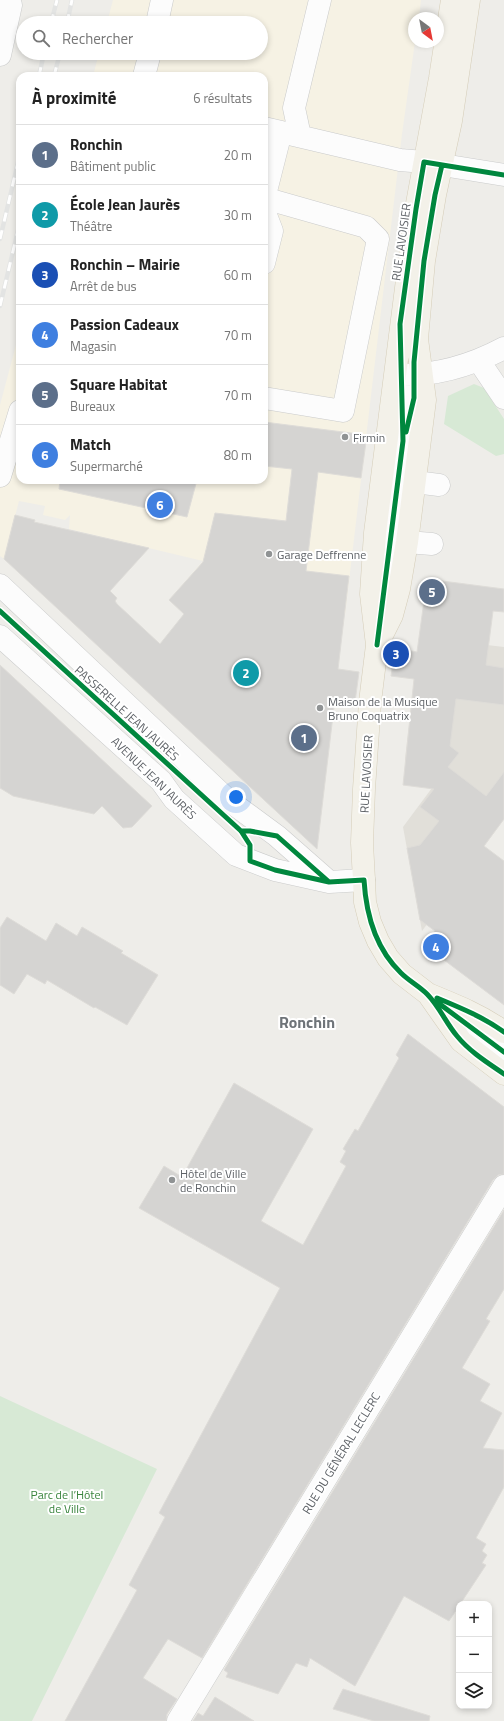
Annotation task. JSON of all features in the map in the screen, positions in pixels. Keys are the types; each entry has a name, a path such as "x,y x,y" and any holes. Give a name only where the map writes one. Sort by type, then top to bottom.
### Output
{"main road":[{"name":"RUE LAVOISIER","path":"364,880 362,843 364,789 370,702 377,645 371,594 371,573 408,375 417,339 424,261 435,195 433,163 440,78 452,0"},
{"name":"RUE LAVOISIER","path":"377,645 392,615 399,589 407,542 425,400 408,375 400,324 416,209 433,163 451,121 468,0"},
{"path":"364,880 365,902 370,922 382,949 394,966 428,994 471,1011 504,1032"},
{"path":"428,994 461,1041 504,1074"}],"street":[{"path":"159,16 162,0"},
{"path":"268,184 282,132 294,108 320,0"},
{"path":"0,55 10,2"},
{"path":"145,72 148,60"},
{"path":"282,132 400,160 433,163 504,175"},
{"path":"268,200 366,226 378,239 343,411 268,399"},
{"path":"268,220 272,231 268,247"},
{"path":"377,645 403,441 408,375 457,368 479,361 504,348"},
{"path":"479,361 504,398"},
{"path":"0,476 16,424"},
{"path":"415,482 439,485"},
{"path":"407,542 432,544"},
{"path":"0,585 228,800 277,836 330,882"},
{"name":"AVENUE JEAN JAURÈS","path":"0,636 161,782 174,798 236,855 275,870 330,882 364,880"},
{"path":"428,994 504,1052"},
{"name":"RUE DU GÉNÉRAL LECLERC","path":"178,1721 504,1186"}],"shaded area":[{"path":"113,0 421,0 420,12 408,12 408,48 414,48 402,134 345,615 263,605 197,626 169,600 203,561 69,529 70,515 65,520 43,515 45,506 19,501 4,559 0,556 0,405 16,345 16,484 268,484 268,72 94,72 97,60 268,60 268,16 109,16"},
{"path":"419,637 504,647 504,819 422,931 403,827 449,765 405,760"}],"green space":[{"path":"474,384 484,388 504,419 504,454 496,456 444,424 448,396"},
{"name":"Parc de l’Hôtel de Ville","path":"0,1396 157,1469 32,1721 0,1721"}],"building":[{"path":"268,423 367,435 361,478 318,472 306,571 349,576 338,669 359,672 355,702 335,699 317,849 4,559 15,515 35,520 34,522 149,548 110,591 117,598 115,601 117,604 160,644 184,614 169,600 203,562 215,513 286,521 292,469 268,466"},
{"path":"60,484 196,484 187,517 59,489"},
{"path":"427,579 504,589 504,612 493,611 486,665 504,668 504,705 456,699 450,746 459,753 448,767 486,796 504,772 504,819 484,846 504,861 504,1005 424,945 435,931 420,920 407,848 420,845 439,821 420,807 434,789 403,785 414,679 391,676 395,648 417,652"},
{"path":"0,665 152,806 132,827 123,828 102,806 94,814 13,796 0,788"},
{"path":"7,917 46,941 56,923 77,936 82,927 123,951 121,953 158,975 127,1025 95,1007 94,1008 47,980 45,984 27,974 14,994 0,985 0,928"},
{"path":"408,1034 504,1107 504,1174 498,1175 493,1180 202,1658 168,1639 143,1678 177,1699 167,1714 166,1721 65,1721 137,1590 129,1585 165,1517 159,1513 280,1288 139,1208 164,1166 182,1177 234,1083 313,1129 261,1221 303,1245 346,1166 340,1162 346,1151 343,1149 355,1129 358,1131 399,1058 396,1055"},
{"path":"504,1210 504,1289 486,1319 490,1321 462,1368 490,1384 480,1401 502,1413 483,1448 504,1450 504,1487 476,1538 486,1544 482,1551 487,1555 482,1563 486,1565 462,1601 456,1601 456,1610 449,1621 404,1596 355,1686 310,1658 307,1667 296,1663 278,1694 226,1677 228,1673 224,1670"},
{"path":"343,1689 430,1716 429,1721 374,1721 333,1709"},
{"path":"215,1697 254,1721 193,1721 198,1713 203,1716"}],"railway":[{"path":"53,16 57,0"},
{"path":"69,16 72,0"},
{"path":"40,72 42,60"},
{"path":"55,72 58,60"},
{"path":"0,239 16,171"},
{"path":"0,306 16,239"}],"cycle path":[{"path":"377,645 403,441 400,324 424,162 504,175"},
{"path":"406,432 414,398 414,362 424,261 435,195 442,165"},
{"name":"PASSERELLE JEAN JAURÈS","path":"0,611 241,831 250,845 250,861 275,870 329,882 364,880 367,905 378,942 392,963 404,976 424,991 439,1009 462,1042 479,1057 504,1074"},
{"path":"241,831 250,831 277,836 328,881"},
{"path":"437,998 480,1017 504,1032"},
{"path":"437,1002 504,1052"}],"place":[{"name":"Firmin","path":"345,437"},
{"name":"Match","path":"160,505"},
{"name":"Garage Deffrenne","path":"269,554"},
{"name":"Square Habitat","path":"432,592"},
{"name":"Ronchin – Mairie","path":"396,654"},
{"name":"École Jean Jaurès","path":"246,673"},
{"name":"Maison de la Musique Bruno Coquatrix","path":"320,708"},
{"name":"Ronchin","path":"304,738"},
{"name":"Passion Cadeaux","path":"436,947"},
{"name":"Hôtel de Ville de Ronchin","path":"172,1180"}],"district":[{"name":"Ronchin","path":"307,1022"}]}
